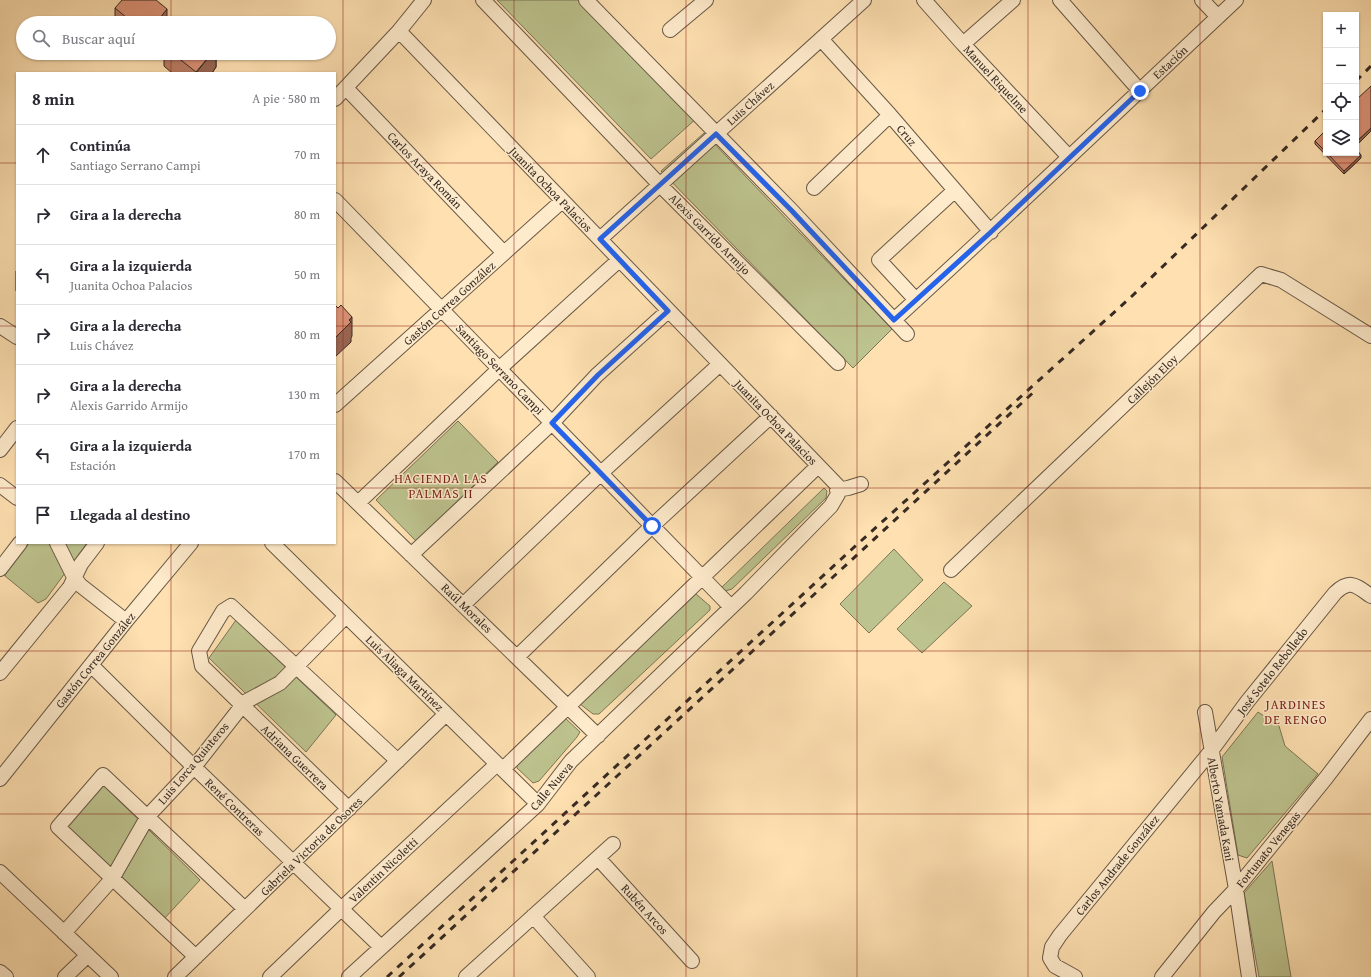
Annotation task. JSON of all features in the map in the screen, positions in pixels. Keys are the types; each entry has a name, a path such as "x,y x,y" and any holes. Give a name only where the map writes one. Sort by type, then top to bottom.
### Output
{"street":[{"path":"336,98 399,31 424,0"},
{"name":"Alexis Garrido Armijo","path":"483,0 660,184 838,363"},
{"path":"586,0 792,211 907,334"},
{"path":"670,30 706,0"},
{"name":"Luis Chávez","path":"600,239 864,0"},
{"name":"Manuel Riquelme","path":"924,0 963,44 1069,157"},
{"path":"963,44 1013,0"},
{"path":"1060,0 1140,91"},
{"path":"1202,0 1218,17"},
{"name":"Estación","path":"894,320 991,232 1236,0"},
{"name":"Juanita Ochoa Palacios","path":"399,31 837,487"},
{"name":"Cruz","path":"821,39 991,232"},
{"name":"Carlos Araya Román","path":"346,88 504,253"},
{"path":"814,188 890,116"},
{"path":"916,300 879,260 954,191"},
{"name":"Santiago Serrano Campi","path":"336,201 731,607"},
{"name":"Gastón Correa González","path":"336,404 562,201"},
{"path":"358,503 499,369 620,260"},
{"name":"Callejón Eloy","path":"951,570 1261,274 1281,280 1371,336"},
{"path":"412,555 552,423 598,375 668,311"},
{"path":"0,326 16,336"},
{"path":"463,605 601,473 720,364"},
{"path":"516,657 652,526 770,416"},
{"path":"0,450 16,429"},
{"name":"Valentin Nicoletti","path":"270,977 341,909 568,706 818,466"},
{"name":"Raúl Morales","path":"336,482 598,736"},
{"path":"837,487 848,488 861,484"},
{"path":"0,485 16,497"},
{"name":"Calle Nueva","path":"349,977 538,804 571,761 731,607 831,506 838,494 837,487"},
{"path":"0,569 19,544"},
{"path":"58,544 74,577 80,585 126,621"},
{"path":"0,673 70,587 81,564 96,544"},
{"name":"Gastón Correa González","path":"0,778 126,621 190,544"},
{"name":"Luis Aliaga Martínez","path":"273,544 538,804"},
{"name":"José Sotelo Rebolledo","path":"1211,751 1247,702 1343,585 1351,584 1371,596"},
{"name":"Adriana Guerrera","path":"296,667 231,606 223,611 199,651 202,666 349,809"},
{"name":"Luis Lorca Quinteros","path":"64,933 112,879 148,816 194,767 242,705 280,683 346,616"},
{"name":"René Contreras","path":"91,665 194,767 381,947"},
{"path":"296,667 398,761"},
{"name":"Alberto Yamada Kani","path":"1205,712 1236,890 1249,977"},
{"name":"Gabriela Victoria de Osores","path":"175,977 446,714"},
{"name":"Fortunato Venegas","path":"1162,977 1214,912 1236,890 1326,778 1371,719"},
{"name":"Carlos Andrade González","path":"1075,977 1055,966 1050,958 1052,947 1060,935 1211,751"},
{"path":"196,957 58,827 103,775 245,909"},
{"path":"471,975 533,916 613,844"},
{"name":"Rubén Arcos","path":"598,858 692,961"},
{"path":"0,872 111,977"},
{"path":"533,916 588,977"},
{"path":"65,977 88,955"},
{"path":"0,972 6,977"}],"green space":[{"path":"497,0 579,0 697,118 651,159"},
{"path":"704,133 892,329 853,368 661,171"},
{"path":"458,421 498,462 416,541 376,500"},
{"path":"824,488 827,491 826,498 732,589 725,591 721,588"},
{"path":"28,544 86,544 46,599 38,603 5,576"},
{"path":"894,549 923,580 869,633 840,604"},
{"path":"944,582 972,606 922,653 897,629"},
{"path":"696,594 710,606 710,610 599,714 593,714 580,704"},
{"path":"236,620 336,715 306,752 209,658"},
{"path":"1258,712 1279,726 1285,746 1318,774 1247,858 1238,855 1222,757"},
{"path":"564,717 580,732 539,781 533,783 517,768 517,762"},
{"path":"102,784 200,880 163,920 65,825"},
{"path":"1272,861 1291,977 1259,977 1244,893"}],"building":[{"path":"122,0 156,0 167,9 162,16 125,16 115,8"},
{"path":"181,60 206,60 196,72"},
{"path":"1371,86 1371,128 1359,139 1359,120 1359,97"},
{"path":"1323,133 1323,149 1315,141"},
{"path":"1359,153 1361,155 1344,171 1330,156 1359,156"},
{"path":"341,305 352,317 349,320 351,322 336,337 336,306 338,308"}],"railway":[{"path":"1359,78 1371,66"},
{"path":"387,977 851,550 1130,298 1323,112"},
{"path":"399,977 1037,389"}],"district":[{"name":"HACIENDA LAS PALMAS II","path":"441,486"},
{"name":"JARDINES DE RENGO","path":"1296,712"}],"route":[{"path":"652,526 552,423 598,375 668,311 600,239 716,134 792,211 894,320 991,232 1140,91"}]}
